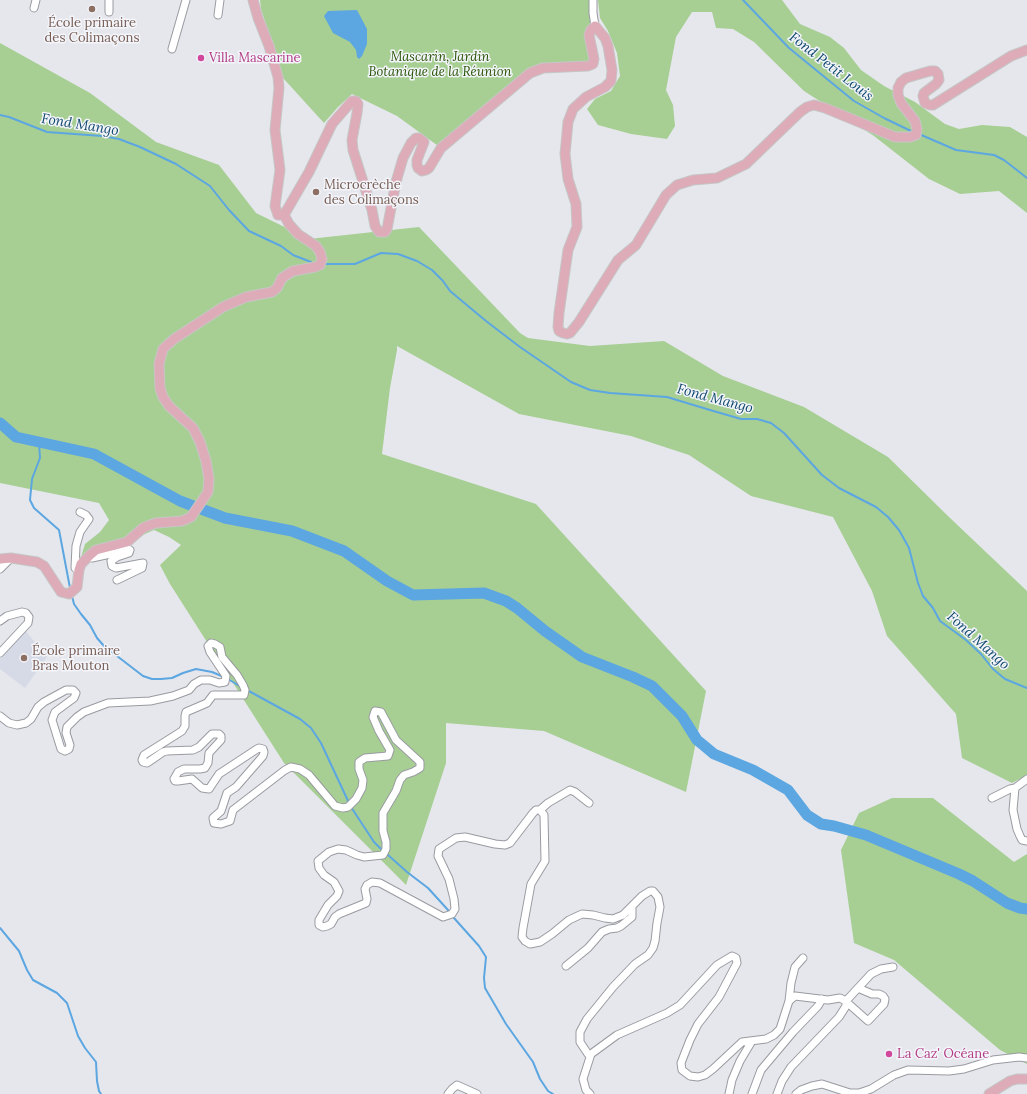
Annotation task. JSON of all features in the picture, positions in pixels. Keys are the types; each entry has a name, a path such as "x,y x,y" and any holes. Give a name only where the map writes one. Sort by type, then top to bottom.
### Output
{"main road":[{"path":"253,0 278,77 279,88 275,130 280,170 275,206 278,215 284,215"},
{"path":"284,215 309,172 332,124 352,101 356,101 358,104 352,140 353,150 372,210 375,226 379,232 385,232 387,229 396,182 403,158 416,138 419,138 424,142 417,160 418,168 422,171 429,168 441,148 530,73 543,68 588,66 593,64 594,59 589,35 595,26 605,38 608,46 612,70 611,81 605,87 586,97 573,109 568,122 565,154 568,179 576,204 577,227 568,250 558,327 559,331 563,333 570,333 579,322 618,260 636,245 666,195 677,185 693,180 717,178 746,164 780,130 807,107 814,105 825,108 894,137 910,137 917,132 915,121 901,103 898,95 898,88 901,82 906,78 935,71 938,74 939,80 924,93 923,96 925,102 933,105 1011,56 1027,50"},
{"path":"0,560 11,558 37,562 44,566 61,592 69,594 77,587 81,564 96,550 127,542 143,528 150,525 156,523 182,521 191,517 208,492 209,479 206,461 200,442 192,428 169,406 163,397 160,388 159,364 163,349 174,339 223,307 242,299 272,292 277,288 282,278 293,271 320,265 322,259 316,246 298,234 289,224 284,215"},
{"path":"989,1094 1010,1081 1016,1079 1027,1079"}],"street":[{"path":"34,8 36,0"},
{"path":"108,12 109,0"},
{"path":"218,15 220,0"},
{"path":"593,0 595,26"},
{"path":"172,49 184,1"},
{"path":"79,570 75,568 76,546 80,532 89,519 86,515 80,512"},
{"path":"90,555 92,558 128,549 130,550 129,553 117,557 111,561 112,566 116,568 143,563 142,568 117,580"},
{"path":"0,569 11,558"},
{"path":"0,621 7,616 22,612 26,613 29,617 28,623 0,653"},
{"path":"0,716 10,723 17,725 26,723 31,719 38,707 44,702 66,690 73,690 76,693 74,698 55,712 52,720 61,749 65,751 69,749 70,745 66,730 69,724 84,712 108,703 150,701 173,696 189,690 194,684 201,680 210,680 219,683 225,682 226,676 210,652 208,646 211,643 215,644 220,647 222,658 237,675 243,685 245,690 244,695 213,695 207,703 186,712 185,726 182,731 144,754 142,760 143,762 147,763 166,751 193,750 199,747 212,734 219,734 221,736 221,740 209,753 208,763 205,768 184,769 178,772 174,780 178,781 192,779 202,788 209,789 212,787 216,778 223,772 257,749 263,749 263,756 236,787 227,793 221,811 213,818 214,823 221,824 230,821 233,810 291,767 300,769 309,775 335,806 343,808 348,807 356,799 362,788 363,780 359,769 359,762 365,758 388,756 390,750 373,717 375,711 381,712 396,740 420,762 420,768 413,772 404,774 383,813 383,831 386,842 386,849 383,855 364,857 346,850 338,849 329,852 318,861 319,868 324,875 334,882 339,891 319,920 319,925 323,927 331,924 335,917 339,914 366,903 366,884 372,882 380,883 443,916 452,914 454,909 454,899 449,879 438,856 439,849 456,838 466,838 505,845 510,843 536,810 540,810 548,803 570,790 589,803"},
{"path":"992,798 1015,788 1027,779"},
{"path":"1015,788 1013,810 1016,824 1022,840 1027,841"},
{"path":"540,810 544,815 545,861 531,884 522,937 525,941 530,944 540,942 569,920 582,914 604,918 623,916 642,896 650,891 653,891 658,897 660,907 653,948 613,987 587,1019 580,1032 580,1042 588,1054 591,1054"},
{"path":"566,966 588,948 602,932 622,926 632,917 632,908"},
{"path":"590,1094 586,1090 583,1079 591,1054 617,1034 667,1013 680,1005 717,966 732,956 736,958 737,963 718,997 698,1024 681,1063 682,1070 690,1076 698,1077 705,1075 742,1042 766,1039 774,1035 780,1029 789,1001 795,967 803,958"},
{"path":"777,1094 782,1082 791,1068 830,1028 839,1017 846,1006 846,1003 858,988 871,974 880,969 894,967"},
{"path":"789,1001 795,996 828,1000 840,998 868,1021 884,1004 885,999 879,994 872,994 858,988"},
{"path":"752,1094 761,1070 793,1032 818,1006 822,999"},
{"path":"729,1094 732,1080 740,1061 752,1041"},
{"path":"796,1094 812,1086 822,1084 842,1092 858,1093 871,1089 908,1070 949,1071 964,1069 993,1060 1019,1057 1027,1058"},
{"path":"448,1094 457,1085 477,1094"}],"shaded area":[{"name":"École primaire Bras Mouton","path":"24,629 47,657 25,688 0,669 0,659"}],"green space":[{"name":"Mascarin, Jardin Botanique de la Réunion","path":"260,0 593,0 591,30 593,64 543,68 441,148 397,116 352,94 324,123 283,78 261,9"},
{"path":"598,0 782,0 800,24 830,37 844,48 861,70 884,86 915,102 945,124 959,129 982,125 1010,127 1027,137 1027,213 999,191 960,194 929,179 874,136 804,91 754,42 733,29 716,28 712,12 692,12 676,37 666,90 673,105 675,126 667,139 631,134 598,125 587,109 595,99 611,91 620,76 617,53 608,31 600,18"},
{"path":"0,43 90,93 156,142 219,165 256,213 309,239 419,227 520,333 528,338 590,346 664,341 723,376 804,407 888,457 1027,591 1027,775 1012,783 962,758 956,714 887,636 872,591 833,517 751,496 689,455 631,436 519,414 397,346 382,454 536,504 706,691 686,792 544,731 446,723 446,763 406,885 284,763 170,584 160,565 181,545 154,530 79,564 85,544 100,532 109,520 99,503 0,483"},
{"path":"892,798 933,798 1014,862 1027,854 1027,1064 1000,1050 894,960 854,943 841,850 859,813"}],"water":[{"path":"357,10 367,29 367,44 362,56 359,59 357,57 356,50 350,42 333,33 324,16 328,11"}],"waterway":[{"name":"Fond Petit Louis","path":"743,0 789,48 854,101 913,132"},
{"name":"Fond Mango","path":"0,115 47,132 102,136 119,139 176,164 210,186 229,210 249,231 281,246 293,255 311,262"},
{"name":"Fond Petit Louis","path":"919,134 956,150 994,155 1004,160 1027,178"},
{"name":"Fond Mango","path":"324,264 355,264 381,253 398,254 417,261 432,270 450,291 486,321 520,347 571,382 590,390 667,397 741,419 757,419 771,423 784,433 822,475 839,488 876,507 888,517 899,530 909,548 923,596 933,608 940,621 966,640 981,654 993,669 1005,679 1027,688"},
{"path":"0,423 16,437 94,454 180,501 225,518 292,531 344,551 387,581 413,595 484,593 506,601 582,657 652,686 682,716 697,740 714,754 753,770 788,790 807,815 821,824 866,835 959,874 973,881 1007,903 1027,909"},
{"path":"39,443 40,458 32,479 30,500 34,508 59,530 70,588"},
{"path":"72,596 74,604 104,646 143,676 152,679 172,678 196,669 212,672 224,677"},
{"path":"228,679 241,687"},
{"path":"247,690 300,719 311,728 321,743 349,803"},
{"path":"351,807 374,842 382,850"},
{"path":"388,855 428,888 448,910"},
{"path":"454,918 479,946 486,957 484,978 485,988 506,1024 533,1062 540,1079 548,1091 553,1094"},
{"path":"0,928 19,951 33,980 57,993 67,1003 78,1036 96,1062 97,1081 101,1094"}],"place":[{"name":"École primaire des Colimaçons","path":"92,9"},
{"name":"Villa Mascarine","path":"201,58"},
{"name":"Microcrèche des Colimaçons","path":"316,192"},
{"name":"École primaire Bras Mouton","path":"24,658"},
{"name":"La Caz' Océane","path":"889,1054"}]}
